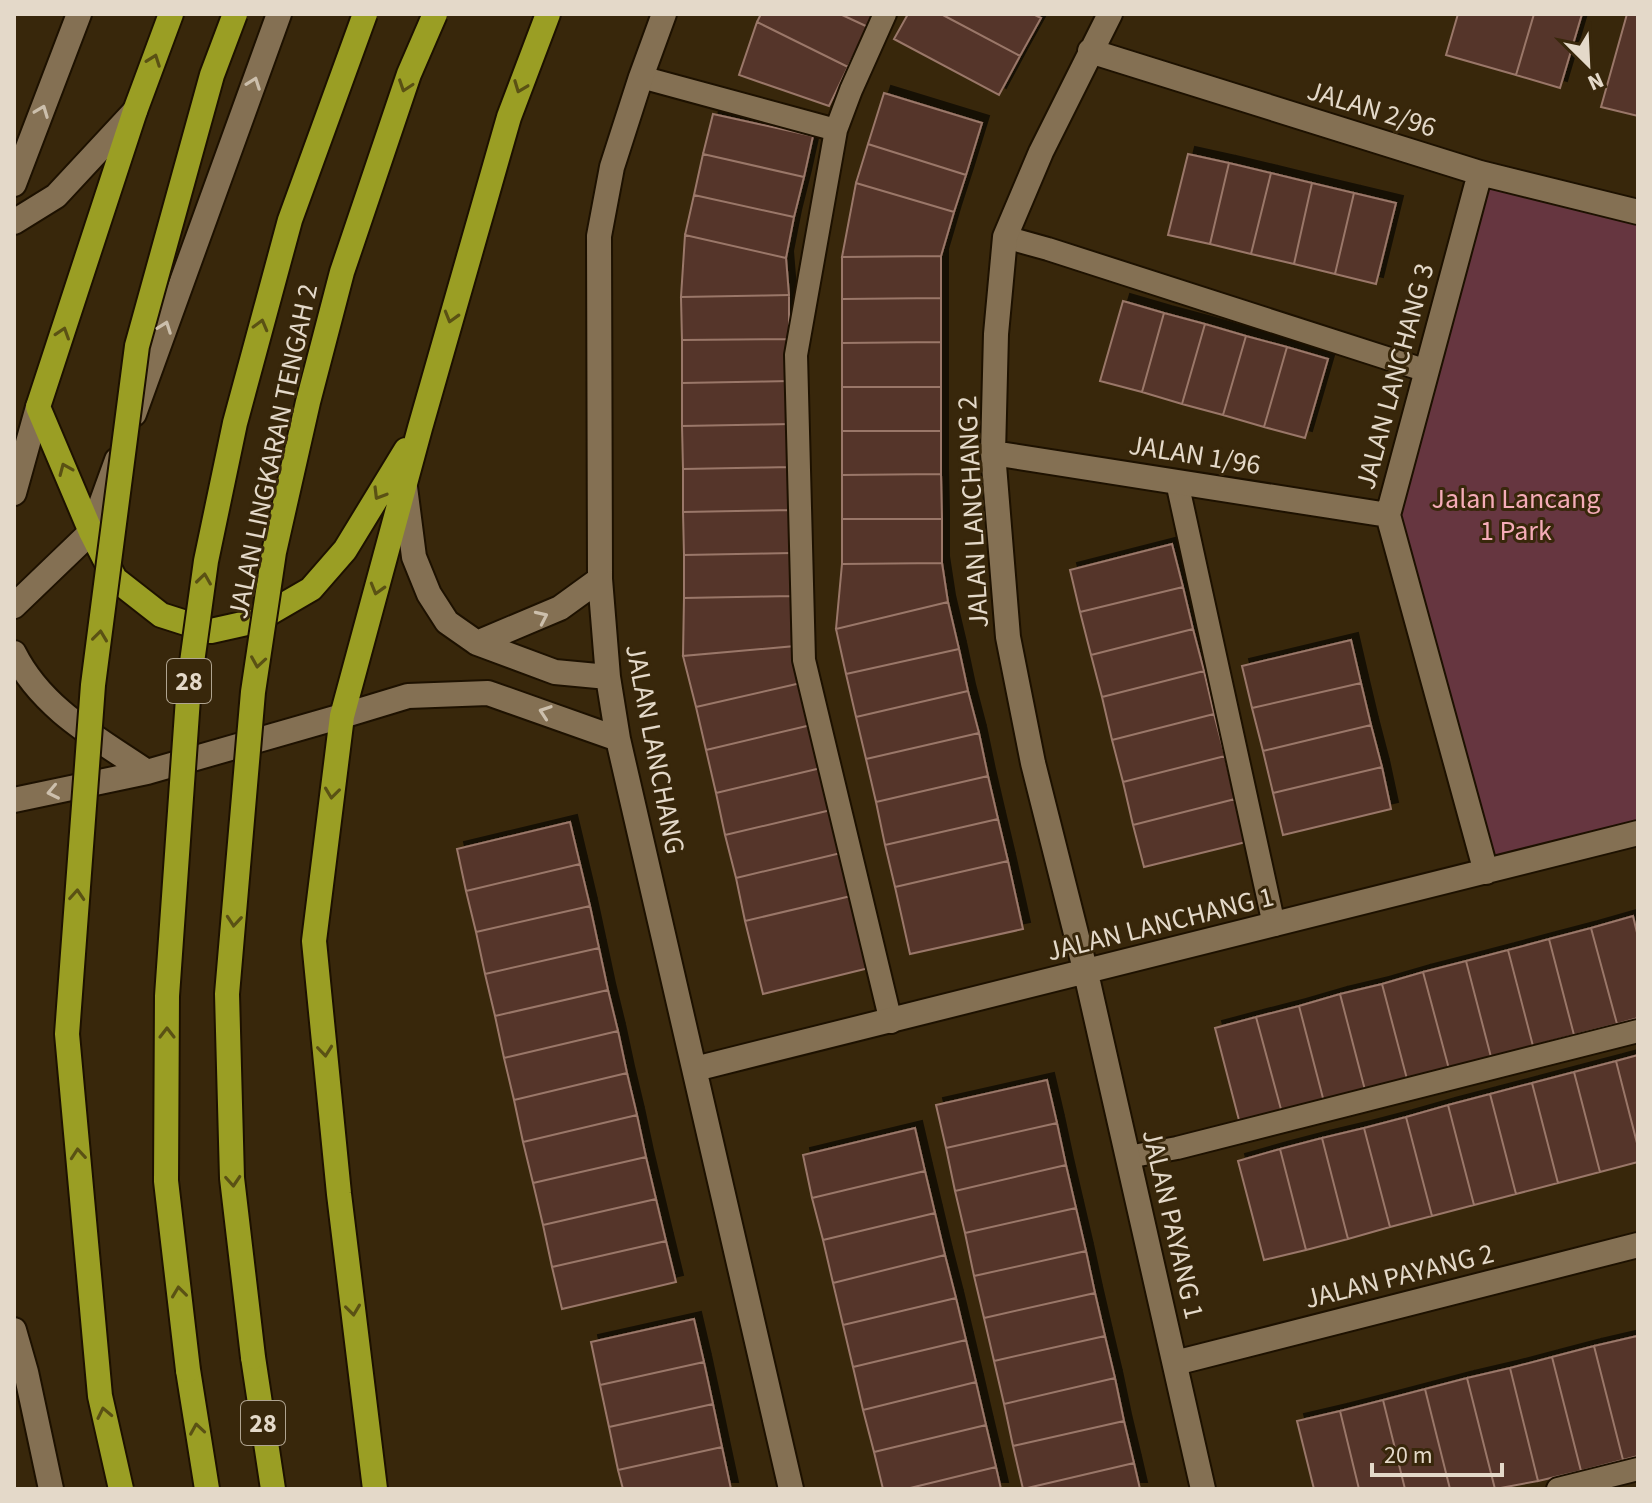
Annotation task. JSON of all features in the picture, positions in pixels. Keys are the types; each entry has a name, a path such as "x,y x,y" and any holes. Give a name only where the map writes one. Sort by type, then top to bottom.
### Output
{"highway":[{"path":"171,14 135,111 38,407 91,532 115,579 161,615 211,631 256,621 311,589 345,550 420,428"},
{"path":"121,1489 100,1396 67,1034 93,685 137,346 212,75 235,14"},
{"name":"JALAN LINGKARAN TENGAH 2","path":"207,1489 188,1370 166,1181 167,996 189,684 206,561 235,423 290,220 365,14"},
{"name":"JALAN LINGKARAN TENGAH 2","path":"273,1489 253,1357 232,1178 227,994 253,692 274,552 338,287 409,74 435,14"},
{"path":"375,1489 339,1194 314,941 342,716 509,117 548,14"}],"street":[{"path":"14,184 79,14"},
{"path":"14,606 91,532 279,14"},
{"name":"JALAN LANCHANG","path":"664,14 612,167 599,236 600,579 608,677 618,739 791,1489"},
{"name":"JALAN LANCHANG 2","path":"1086,973 1033,763 1008,637 993,453 996,334 1005,237 1041,152 1110,14"},
{"name":"JALAN 2/96","path":"1090,51 1480,173 1638,212"},
{"path":"14,222 56,196 135,111"},
{"name":"JALAN LANCHANG 3","path":"1480,173 1388,515 1486,872"},
{"path":"14,493 38,407"},
{"name":"JALAN 1/96","path":"993,453 1388,515"},
{"path":"405,487 414,557 429,594 447,622 477,643 555,672 608,677"},
{"path":"477,643 560,608 600,579"},
{"path":"14,653 38,692 72,721 147,772"},
{"path":"14,800 147,772 408,696 488,693 618,739"},
{"name":"JALAN LANCHANG 1","path":"695,1069 1638,833"},
{"name":"JALAN PAYANG 1","path":"1086,973 1203,1489"},
{"name":"JALAN PAYANG 2","path":"1175,1363 1638,1245"},
{"path":"14,1330 51,1489"}],"lane":[{"path":"885,14 836,130 796,355 804,660 891,1022"},
{"path":"641,77 836,130"},
{"path":"1005,237 1427,371"},
{"path":"1177,482 1274,925"},
{"path":"1128,1157 1177,1148 1638,1031"},
{"path":"1558,1489 1638,1469"}],"green space":[{"name":"Jalan Lancang 1 Park","path":"1480,173 1638,212 1638,833 1486,872 1388,515"}],"building":[{"path":"761,14 840,14 868,27 848,67 757,22"},
{"path":"840,14 874,14 868,27"},
{"path":"908,14 941,14 1020,56 999,95 894,39"},
{"path":"941,14 1033,14 1041,18 1020,56"},
{"path":"1458,14 1534,14 1516,75 1446,55"},
{"path":"1534,14 1582,14 1560,88 1516,75"},
{"path":"1627,14 1638,14 1638,116 1601,107"},
{"path":"757,22 848,67 829,106 739,75"},
{"path":"884,93 982,123 966,175 868,144"},
{"path":"713,114 813,136 804,177 703,154"},
{"path":"868,144 966,175 954,212 856,183"},
{"path":"703,154 804,177 794,217 694,195"},
{"path":"1188,154 1229,163 1210,244 1168,235"},
{"path":"1229,163 1271,173 1251,254 1210,244"},
{"path":"1271,173 1312,183 1294,264 1251,254"},
{"path":"856,183 954,212 941,256 842,257"},
{"path":"1312,183 1354,193 1335,274 1294,264"},
{"path":"1354,193 1396,203 1376,284 1335,274"},
{"path":"694,195 794,217 786,258 685,235"},
{"path":"685,235 786,258 789,295 681,297"},
{"path":"941,256 941,298 842,299 842,257"},
{"path":"789,295 789,339 682,340 681,297"},
{"path":"941,298 941,342 842,343 842,299"},
{"path":"1123,301 1164,313 1142,392 1100,381"},
{"path":"1164,313 1205,324 1182,404 1142,392"},
{"path":"1205,324 1246,336 1223,415 1182,404"},
{"path":"1246,336 1287,347 1264,427 1223,415"},
{"path":"789,339 790,381 682,383 682,340"},
{"path":"941,342 941,387 842,387 842,343"},
{"path":"1287,347 1328,359 1305,438 1264,427"},
{"path":"790,381 791,424 682,426 682,383"},
{"path":"842,387 941,387 941,431 842,431"},
{"path":"791,424 791,467 683,469 682,426"},
{"path":"842,431 941,431 941,474 842,475"},
{"path":"791,467 791,510 683,512 683,469"},
{"path":"941,474 942,519 842,519 842,475"},
{"path":"791,510 792,553 684,555 683,512"},
{"path":"842,519 942,519 942,563 842,564"},
{"path":"1172,544 1183,587 1080,612 1070,570"},
{"path":"792,553 792,596 684,598 684,555"},
{"path":"942,563 948,602 836,629 842,564"},
{"path":"1183,587 1193,629 1091,655 1080,612"},
{"path":"792,596 795,646 683,656 684,598"},
{"path":"948,602 959,649 846,674 836,629"},
{"path":"1193,629 1204,671 1102,697 1091,655"},
{"path":"1351,640 1361,683 1252,708 1242,666"},
{"path":"795,646 801,683 696,707 683,656"},
{"path":"959,649 968,691 856,717 846,674"},
{"path":"1204,671 1214,714 1112,740 1102,697"},
{"path":"801,683 811,725 706,750 696,707"},
{"path":"1361,683 1371,725 1263,751 1252,708"},
{"path":"968,691 979,733 866,759 856,717"},
{"path":"1214,714 1225,756 1123,782 1112,740"},
{"path":"811,725 821,768 716,793 706,750"},
{"path":"1371,725 1382,767 1273,793 1263,751"},
{"path":"979,733 988,776 876,802 866,759"},
{"path":"1225,756 1235,799 1133,825 1123,782"},
{"path":"1382,767 1391,809 1283,835 1273,793"},
{"path":"821,768 831,810 725,835 716,793"},
{"path":"988,776 998,819 885,845 876,802"},
{"path":"1235,799 1246,842 1144,867 1133,825"},
{"path":"831,810 841,853 736,878 725,835"},
{"path":"998,819 1008,861 895,887 885,845"},
{"path":"570,822 580,864 466,891 457,849"},
{"path":"841,853 851,896 745,921 736,878"},
{"path":"1008,861 1023,929 910,954 895,887"},
{"path":"580,864 590,906 476,932 466,891"},
{"path":"851,896 869,968 763,994 745,921"},
{"path":"590,906 599,948 485,974 476,932"},
{"path":"1633,916 1638,937 1638,1018 1617,1024 1591,928"},
{"path":"1591,928 1617,1024 1574,1035 1549,939"},
{"path":"1549,939 1574,1035 1533,1046 1508,950"},
{"path":"599,948 608,990 495,1016 485,974"},
{"path":"1508,950 1533,1046 1491,1057 1466,961"},
{"path":"1466,961 1491,1057 1449,1069 1423,972"},
{"path":"1423,972 1449,1069 1407,1079 1382,984"},
{"path":"1382,984 1407,1079 1365,1090 1340,994"},
{"path":"608,990 618,1031 504,1058 495,1016"},
{"path":"1340,994 1365,1090 1324,1102 1299,1006"},
{"path":"1299,1006 1324,1102 1282,1113 1256,1017"},
{"path":"1256,1017 1282,1113 1240,1124 1215,1028"},
{"path":"618,1031 627,1073 514,1100 504,1058"},
{"path":"1638,1055 1638,1147 1616,1061"},
{"path":"1616,1061 1638,1147 1638,1162 1600,1172 1574,1072"},
{"path":"1574,1072 1600,1172 1558,1183 1532,1083"},
{"path":"627,1073 637,1115 523,1142 514,1100"},
{"path":"1047,1080 1057,1123 946,1148 936,1105"},
{"path":"1532,1083 1558,1183 1516,1194 1490,1094"},
{"path":"1490,1094 1516,1194 1474,1205 1448,1105"},
{"path":"1448,1105 1474,1205 1432,1216 1406,1117"},
{"path":"637,1115 646,1157 533,1183 523,1142"},
{"path":"1406,1117 1432,1216 1390,1227 1364,1128"},
{"path":"1057,1123 1066,1165 955,1191 946,1148"},
{"path":"915,1128 925,1171 812,1198 803,1155"},
{"path":"1364,1128 1390,1227 1348,1239 1322,1138"},
{"path":"1322,1138 1348,1239 1306,1250 1280,1149"},
{"path":"1280,1149 1306,1250 1264,1260 1238,1161"},
{"path":"646,1157 656,1199 543,1225 533,1183"},
{"path":"1066,1165 1076,1208 965,1233 955,1191"},
{"path":"925,1171 935,1213 823,1240 812,1198"},
{"path":"656,1199 666,1241 552,1267 543,1225"},
{"path":"1076,1208 1086,1251 974,1276 965,1233"},
{"path":"935,1213 945,1255 833,1283 823,1240"},
{"path":"666,1241 676,1282 562,1309 552,1267"},
{"path":"1086,1251 1095,1293 984,1318 974,1276"},
{"path":"945,1255 956,1298 843,1325 833,1283"},
{"path":"1095,1293 1105,1336 994,1361 984,1318"},
{"path":"956,1298 966,1340 853,1367 843,1325"},
{"path":"694,1319 704,1362 600,1385 591,1342"},
{"path":"1105,1336 1115,1378 1004,1404 994,1361"},
{"path":"1637,1336 1638,1456 1623,1460 1594,1346"},
{"path":"966,1340 976,1382 863,1410 853,1367"},
{"path":"1594,1346 1623,1460 1581,1471 1552,1357"},
{"path":"1552,1357 1581,1471 1538,1481 1510,1368"},
{"path":"704,1362 713,1404 609,1427 600,1385"},
{"path":"1510,1368 1538,1481 1495,1489 1467,1378"},
{"path":"1115,1378 1124,1421 1013,1446 1004,1404"},
{"path":"1467,1378 1495,1489 1450,1489 1425,1389"},
{"path":"976,1382 986,1425 874,1452 863,1410"},
{"path":"1425,1389 1450,1489 1405,1489 1383,1400"},
{"path":"1383,1400 1405,1489 1359,1489 1340,1411"},
{"path":"713,1404 722,1447 618,1470 609,1427"},
{"path":"1340,1411 1359,1489 1314,1489 1297,1421"},
{"path":"1124,1421 1134,1463 1023,1489 1013,1446"},
{"path":"986,1425 996,1467 906,1489 883,1489 874,1452"},
{"path":"722,1447 731,1489 623,1489 618,1470"},
{"path":"1134,1463 1140,1489 1023,1489"},
{"path":"996,1467 1001,1489 906,1489"}]}
